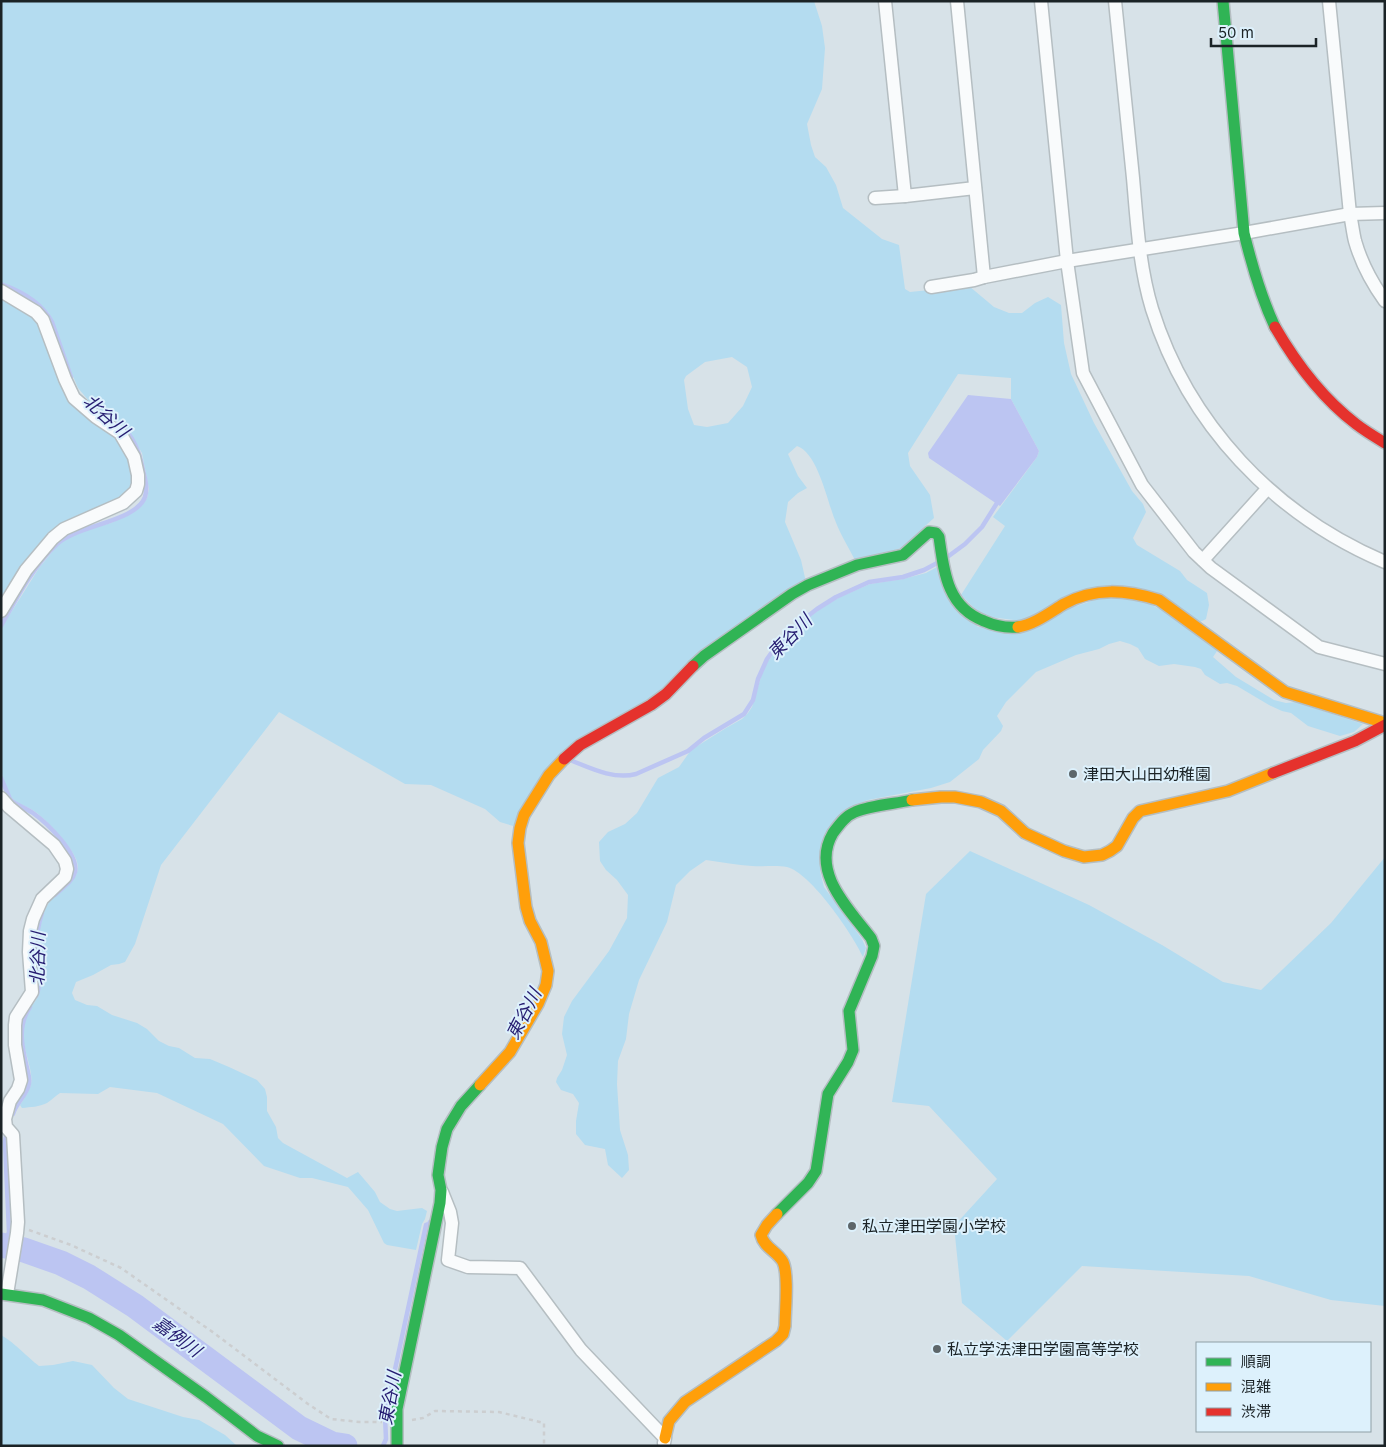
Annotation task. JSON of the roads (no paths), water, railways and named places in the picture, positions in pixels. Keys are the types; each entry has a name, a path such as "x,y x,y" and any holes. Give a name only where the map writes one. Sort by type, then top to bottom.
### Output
{"street":[{"path":"885,1 905,196"},
{"path":"956,1 984,276"},
{"path":"1041,1 1067,261 1083,373 1142,485 1194,552 1211,568 1319,647 1385,664"},
{"path":"1115,1 1140,250 1152,308 1161,334 1180,376 1224,443 1267,488 1303,518 1364,553 1385,562"},
{"path":"1223,1 1244,233 1249,260 1262,299 1279,336 1296,364 1316,388 1346,417 1385,443"},
{"path":"1330,1 1350,214 1355,241 1360,255 1385,301"},
{"path":"875,198 975,188"},
{"path":"931,287 1067,261 1350,214 1385,212"},
{"path":"1,290 36,312 43,320 70,392 74,398 96,417 120,433 134,457 138,484 136,491 123,503 64,530 53,538 26,570 1,611"},
{"path":"1203,560 1267,488"},
{"path":"665,1442 581,1350 520,1268 468,1267 448,1260 452,1224 438,1175 447,1129 461,1106 510,1052 538,1004 546,985 548,971 540,942 526,907 518,843 524,815 549,775 567,755 580,745 651,705 666,694 704,656 792,594 808,585 857,565 903,555 929,532 936,533 940,538 944,572 957,604 982,622 1000,628 1015,628 1033,623 1074,599 1090,593 1108,590 1144,595 1159,600 1286,692 1385,724"},
{"path":"665,1442 669,1421 685,1402 776,1341 783,1334 785,1326 786,1272 781,1259 766,1246 761,1235 767,1225 808,1183 816,1171 828,1094 853,1049 848,1020 849,1012 872,956 874,946 872,938 833,887 825,863 829,840 838,826 849,815 860,810 934,797 969,799 994,807 1011,820 1022,832 1076,856 1089,857 1107,853 1119,845 1131,822 1140,811 1228,791 1355,741 1385,724"},
{"path":"1,798 54,845 65,861 67,870 64,877 42,900 33,919 28,952 32,992 16,1016 14,1025 15,1045 22,1080 10,1101 5,1119 6,1127 13,1135 18,1231 11,1271 4,1294 43,1300 88,1318 119,1335 257,1436 278,1446"},
{"path":"398,1441 397,1409 440,1203 441,1190"}],"waterway":[{"name":"北谷川","path":"1,284 30,298 48,315 71,377"},
{"name":"北谷川","path":"1,626 33,572 57,544 78,532 130,512 145,497 146,483 142,464 134,441 122,427"},
{"name":"東谷川","path":"946,558 965,544 982,527 997,503"},
{"name":"東谷川","path":"570,760 594,770 628,775 636,774 688,751 704,738 744,714 753,700 758,679 767,659 777,645 817,609 836,597 869,582 903,577 924,570 939,562"},
{"name":"北谷川","path":"1,778 10,799 33,813 46,824 61,840 72,857 75,865 74,875 55,895"},
{"name":"北谷川","path":"36,996 39,980 35,952 37,932 42,913"},
{"name":"北谷川","path":"13,1114 29,1083 22,1029 30,1007"},
{"name":"北谷川","path":"5,1245 9,1232 6,1136"},
{"name":"東谷川","path":"383,1446 386,1439 385,1416 426,1225 430,1222"},
{"name":"嘉例川","path":"1,1245 24,1250 61,1263 89,1277 135,1306 299,1428 332,1444 345,1446"}],"place":[{"name":"津田大山田幼稚園","path":"1073,774"},
{"name":"私立津田学園小学校","path":"852,1226"},
{"name":"私立学法津田学園高等学校","path":"937,1349"}]}
